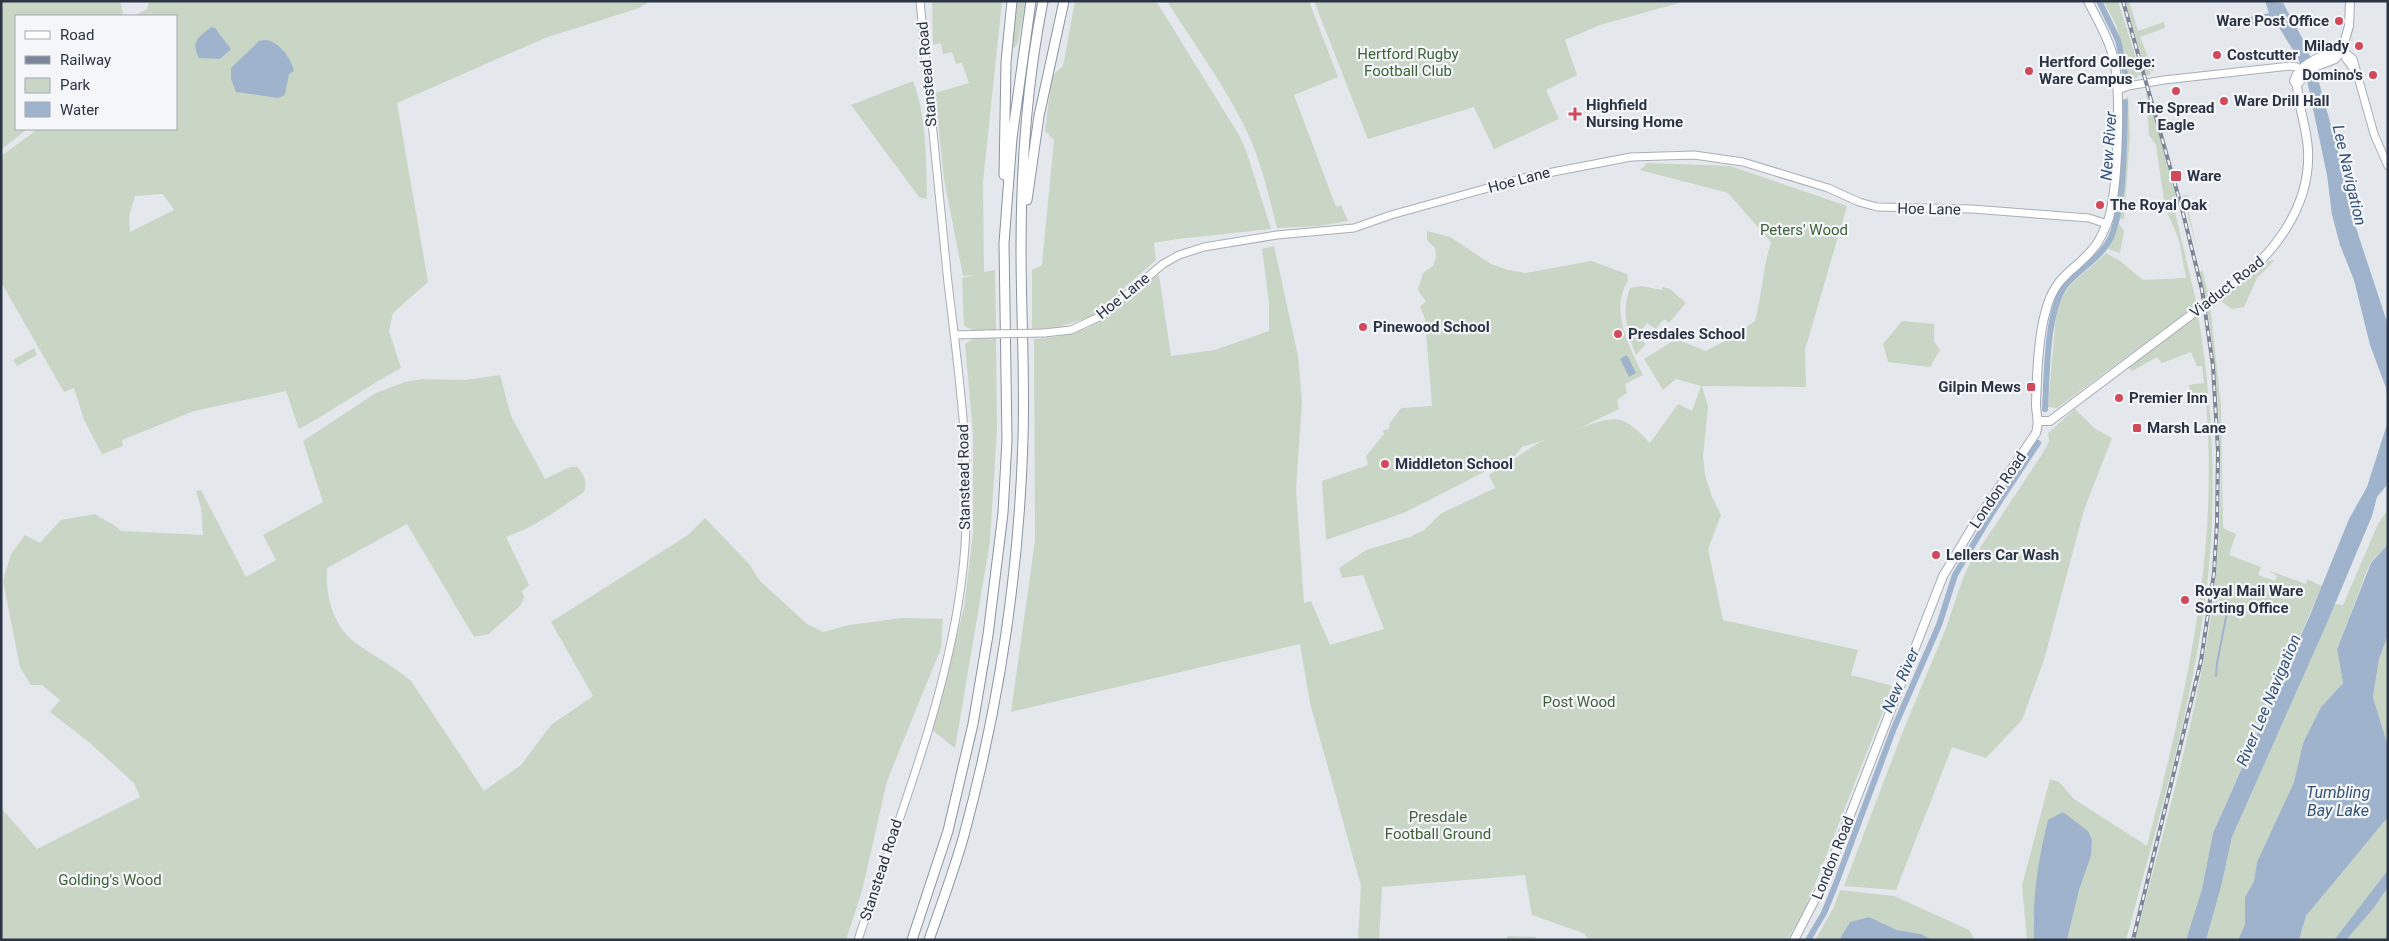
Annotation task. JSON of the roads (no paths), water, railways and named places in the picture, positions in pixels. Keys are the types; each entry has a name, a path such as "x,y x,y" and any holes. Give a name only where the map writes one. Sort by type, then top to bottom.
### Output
{"highway":[{"path":"912,940 948,831 973,724 988,635 1002,513 1007,440 1004,110 1012,1"},
{"path":"1004,243 1012,138 1032,1"},
{"path":"929,940 963,836 989,729 1006,637 1019,513 1023,438 1021,245 1024,138 1043,1"},
{"path":"1021,245 1039,116 1064,1"}],"main road":[{"path":"2040,421 2036,405 2045,311 2050,296 2067,272 2090,253 2107,224 2111,207 2114,180 2117,76 2109,44 2088,1"},
{"path":"2302,72 2342,50 2350,19 2350,1"},
{"name":"Viaduct Road","path":"2040,421 2050,421 2253,269 2274,247 2299,203 2304,182 2308,150 2295,78 2302,72"},
{"name":"London Road","path":"1794,940 1824,882 1940,582 1973,526 2036,433 2040,421"}],"street":[{"name":"Stanstead Road","path":"858,940 931,719 952,642 965,549 967,488 963,407 920,1"},
{"path":"2342,50 2353,59 2375,138 2388,166"},
{"path":"2118,90 2128,86 2174,78 2290,66 2302,72"},
{"path":"2117,76 2128,86"},
{"name":"Hoe Lane","path":"954,335 1044,333 1070,330 1093,320 1163,264 1180,255 1204,247 1277,234 1354,228 1391,215 1528,176 1631,157 1694,156 1743,162 1828,188 1859,202 1878,207 1981,210 2096,219 2107,224"}],"water":[{"path":"2265,1 2283,3 2305,43 2316,72 2341,161 2356,228 2388,325 2388,402 2386,388 2370,345 2354,280 2340,245 2332,215 2327,175 2308,85 2298,58 2275,21 2226,29 2224,23 2269,13"},
{"path":"211,27 215,28 231,49 220,59 199,58 195,48 197,40"},
{"path":"265,40 275,43 284,51 294,71 289,74 285,95 278,98 236,92 231,79 231,68 259,41"},
{"path":"1627,355 1636,373 1629,377 1620,359"},
{"path":"2388,421 2387,485 2377,497 2372,516 2327,623 2232,837 2221,887 2206,940 2186,940 2202,889 2213,833 2310,615 2349,519 2367,487"},
{"name":"Tumbling Bay Lake","path":"2388,544 2388,635 2379,659 2373,697 2388,746 2388,817 2306,916 2299,940 2238,940 2245,924 2245,897 2254,881 2257,862 2294,782 2303,743 2321,707 2343,683 2337,649 2371,563"},
{"path":"2063,812 2088,831 2092,840 2091,856 2079,890 2067,940 2034,940 2035,895 2044,835 2048,820"},
{"path":"2388,870 2388,887 2373,909 2346,940 2334,940"},
{"path":"1869,917 1897,930 1921,934 1933,940 1839,940 1850,922"}],"waterway":[{"name":"New River","path":"2099,1 2118,40 2125,73"},
{"name":"New River","path":"2045,409 2051,328 2059,297 2065,286 2107,245 2116,224 2123,171 2125,102"},
{"name":"New River","path":"1808,940 1824,913 1835,886 1894,728 1939,625 1955,575 1992,513 2038,443"},
{"path":"2216,676 2228,607"}],"railway":[{"path":"2123,1 2182,209 2202,290 2213,366 2218,451 2214,573 2201,661 2133,940"}],"place":[{"name":"Ware Post Office","path":"2339,21"},
{"name":"Milady","path":"2359,46"},
{"name":"Costcutter","path":"2217,55"},
{"name":"Hertford College: Ware Campus","path":"2029,71"},
{"name":"Domino's","path":"2373,75"},
{"name":"The Spread Eagle","path":"2176,91"},
{"name":"Ware Drill Hall","path":"2224,101"},
{"name":"Highfield Nursing Home","path":"1575,114"},
{"name":"Ware","path":"2176,176"},
{"name":"The Royal Oak","path":"2100,205"},
{"name":"Pinewood School","path":"1363,327"},
{"name":"Presdales School","path":"1618,334"},
{"name":"Gilpin Mews","path":"2031,387"},
{"name":"Premier Inn","path":"2119,398"},
{"name":"Marsh Lane","path":"2137,428"},
{"name":"Middleton School","path":"1385,464"},
{"name":"Lellers Car Wash","path":"1936,555"},
{"name":"Royal Mail Ware Sorting Office","path":"2185,600"}],"park label":[{"name":"Hertford Rugby Football Club","path":"1408,62"},
{"name":"Peters' Wood","path":"1804,230"},
{"name":"Post Wood","path":"1579,702"},
{"name":"Presdale Football Ground","path":"1438,826"},
{"name":"Golding's Wood","path":"110,880"}],"water label":[{"name":"Lee Navigation","path":"2350,175"},
{"name":"River Lee Navigation","path":"2268,700"}]}
